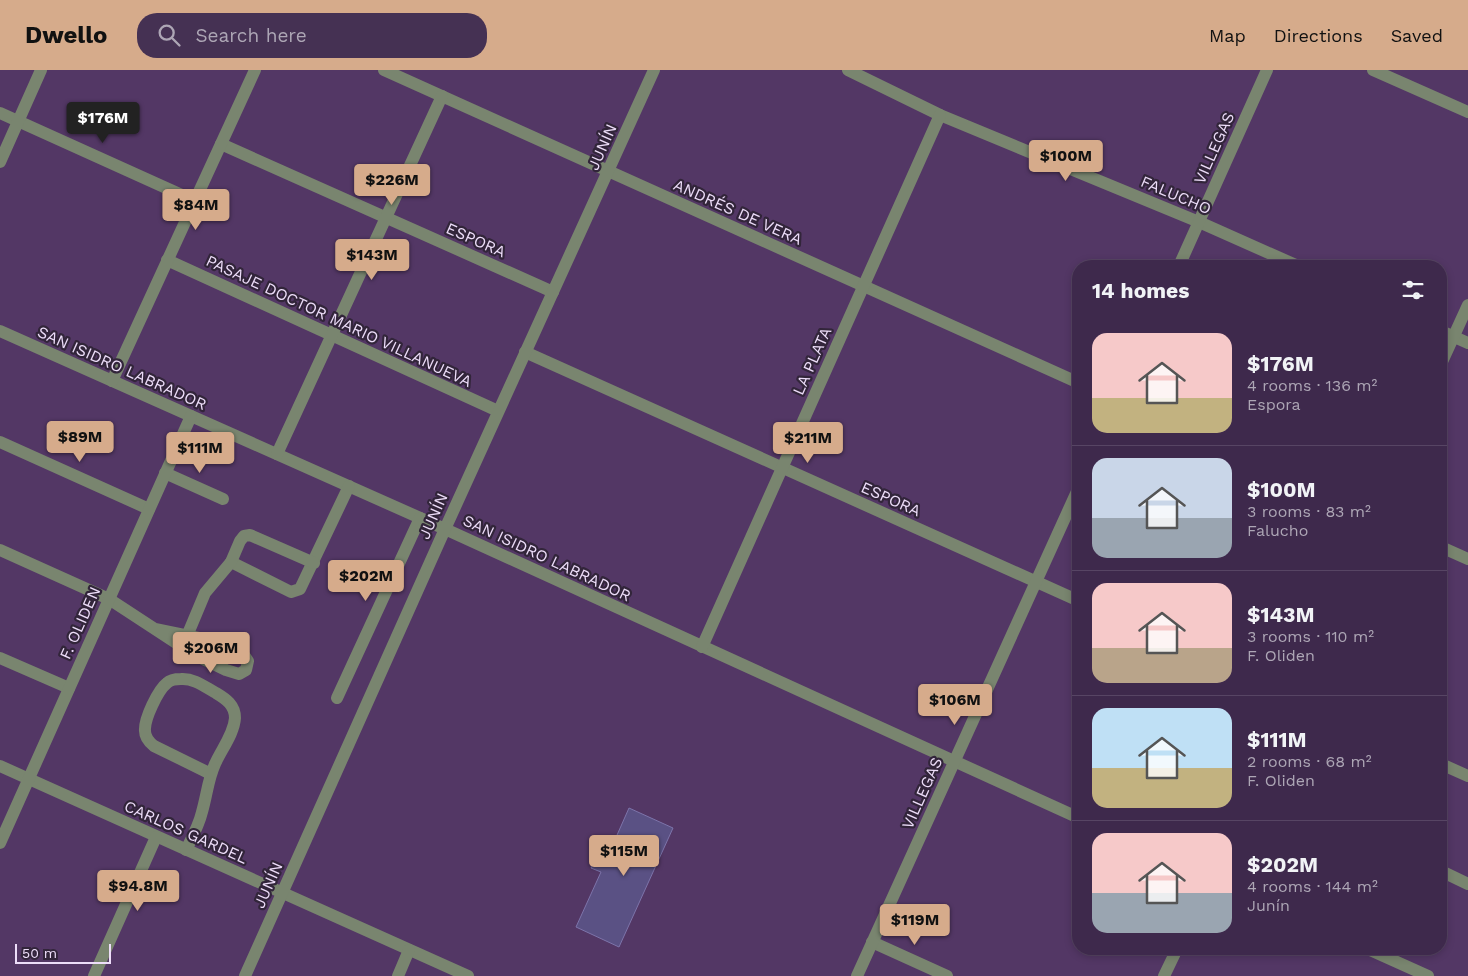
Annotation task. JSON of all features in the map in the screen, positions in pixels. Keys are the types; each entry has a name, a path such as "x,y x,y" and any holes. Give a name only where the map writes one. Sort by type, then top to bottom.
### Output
{"street":[{"path":"0,162 42,70"},
{"path":"112,381 255,70"},
{"name":"ANDRÉS DE VERA","path":"384,70 1072,380"},
{"name":"JUNÍN","path":"245,976 445,529 654,70"},
{"name":"FALUCHO","path":"848,70 940,115 1199,222 1284,260"},
{"name":"VILLEGAS","path":"1182,260 1267,70"},
{"path":"1373,70 1468,112"},
{"path":"277,454 442,96"},
{"path":"0,113 195,201"},
{"name":"LA PLATA","path":"702,647 940,115"},
{"name":"ESPORA","path":"221,144 553,292"},
{"name":"PASAJE DOCTOR MARIO VILLANUEVA","path":"167,260 498,412"},
{"path":"1447,351 1468,305"},
{"name":"SAN ISIDRO LABRADOR","path":"0,331 445,529 1072,815"},
{"path":"1447,333 1468,343"},
{"name":"ESPORA","path":"525,352 1072,598"},
{"name":"F. OLIDEN","path":"0,843 191,416"},
{"path":"0,442 150,509"},
{"path":"165,473 223,500"},
{"path":"231,562 291,592 300,589 349,486"},
{"name":"VILLEGAS","path":"856,976 1072,502"},
{"path":"337,698 420,518"},
{"path":"187,636 205,593 231,562 244,536 250,535 314,562"},
{"path":"0,550 109,599 193,654 226,670 239,674 246,670 248,660 242,652 218,642 155,629"},
{"path":"1447,550 1468,559"},
{"path":"0,658 69,688"},
{"path":"186,850 202,813 214,764 234,725 235,716 232,705 225,698 192,679 168,682 160,690 145,722 145,732 148,740 154,746 211,774"},
{"name":"CARLOS GARDEL","path":"0,766 468,976"},
{"path":"1447,767 1468,776"},
{"path":"94,976 156,837"},
{"path":"1447,875 1468,884"},
{"path":"872,942 947,976"},
{"path":"398,976 409,950"},
{"path":"1164,976 1173,955"},
{"path":"1381,955 1428,976"}],"building":[{"path":"629,808 673,828 619,947 576,927 601,872 591,868 597,856 606,860"}]}
